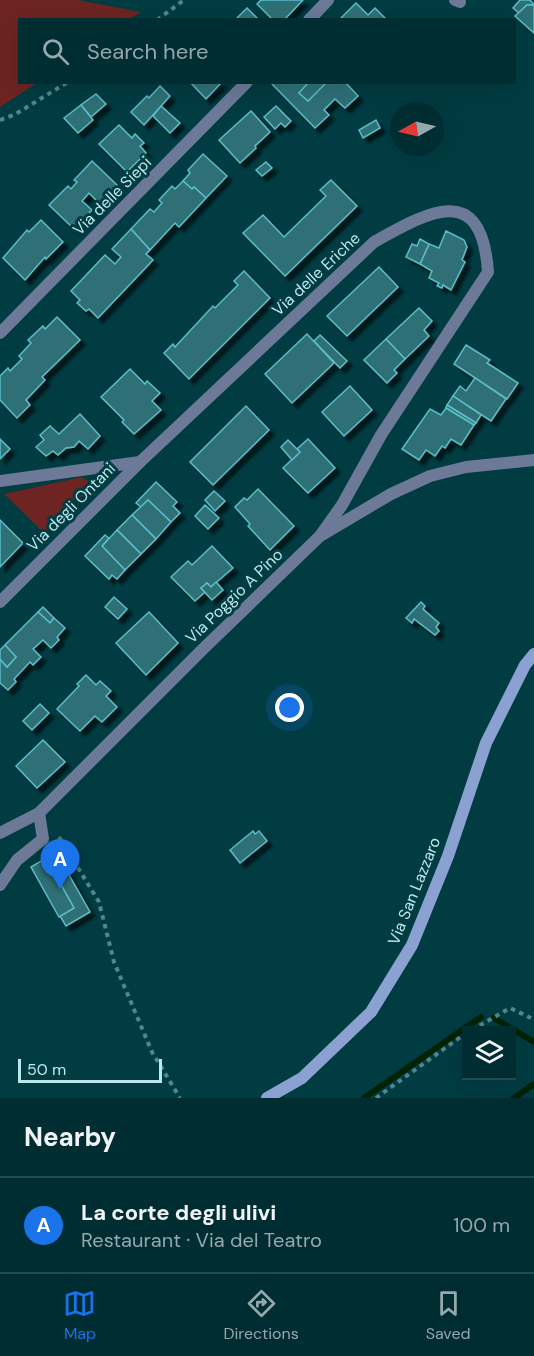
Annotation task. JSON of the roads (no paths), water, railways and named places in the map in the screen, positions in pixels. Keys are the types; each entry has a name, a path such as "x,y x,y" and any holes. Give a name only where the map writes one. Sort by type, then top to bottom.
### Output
{"street":[{"path":"311,18 328,0"},
{"name":"Via delle Siepi","path":"0,333 245,84"},
{"name":"Via delle Eriche","path":"140,462 374,242 419,218 453,210 469,217 480,229 486,249 488,272 415,381 381,435 342,505 320,536"},
{"name":"Via Poggio A Pino","path":"0,833 39,813 320,536 391,494 430,476 466,466 534,460"},
{"path":"0,481 140,462"},
{"name":"Via degli Ontani","path":"0,602 140,462"},
{"name":"Via San Lazzaro","path":"267,1098 302,1078 371,1012 412,945 448,856 486,743 525,665 534,654"},
{"path":"0,885 17,860 43,839 39,813"}],"waterway":[{"path":"364,1098 481,1017"},
{"path":"494,1018 534,1042"},
{"path":"514,1098 534,1084"}],"place":[{"name":"La corte degli ulivi","path":"60,889"}]}
